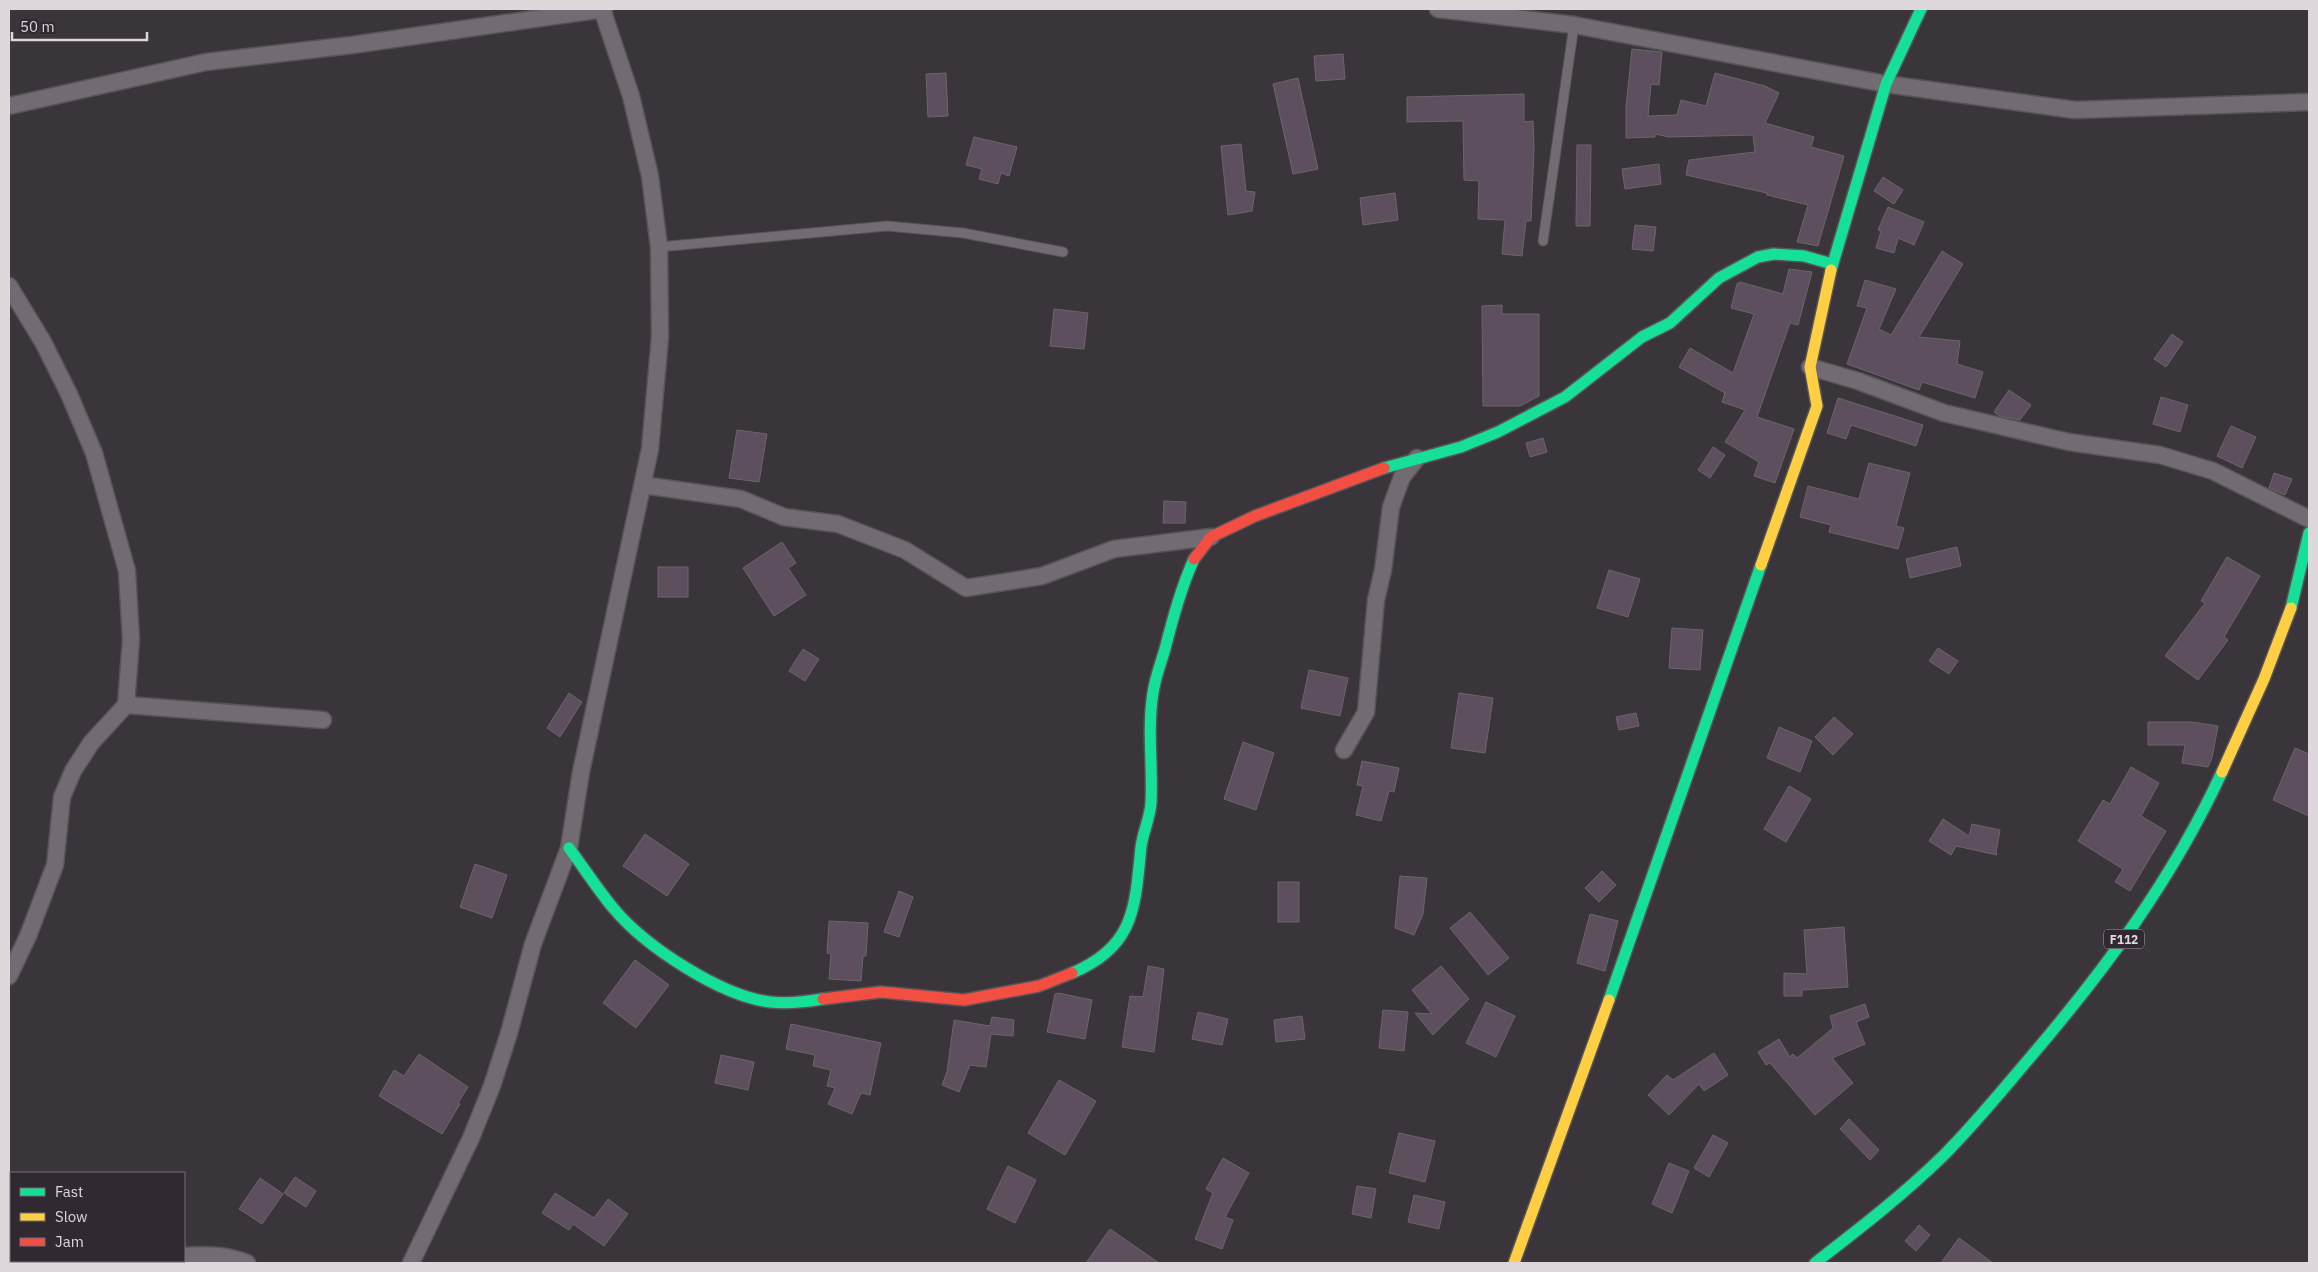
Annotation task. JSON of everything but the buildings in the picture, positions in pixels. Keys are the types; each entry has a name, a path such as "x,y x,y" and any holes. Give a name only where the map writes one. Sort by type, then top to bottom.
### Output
{"street":[{"path":"9,106 206,62 352,45 603,9 631,96 640,132 650,176 659,247 660,337 650,449 581,772 569,848 533,944 509,1033 492,1086 471,1138 412,1263"},
{"path":"1438,9 1574,25 1886,84 2075,110 2309,102"},
{"path":"1514,1263 1618,976 1817,406 1810,367 1832,264 1886,84 1921,9"},
{"path":"642,485 741,499 784,516 838,524 906,550 966,588 1042,576 1114,549 1211,537 1255,516 1316,492 1417,458 1462,446 1498,432 1565,397 1642,337 1670,323 1719,278 1758,257 1774,254 1804,256 1832,264"},
{"path":"9,286 51,359 94,453 127,571 131,640 126,705 91,743 69,779 62,797 55,865 35,920 9,976"},
{"path":"1810,367 1858,381 1952,416 2060,440 2160,455 2213,471 2309,519"},
{"path":"1344,750 1366,712 1376,600 1383,570 1391,508 1402,477 1417,458"},
{"name":"F112","path":"1814,1263 1870,1221 1943,1156 2071,1010 2121,943 2171,870 2206,805 2265,678 2299,595 2309,533"},
{"path":"569,848 614,909 636,933 714,983 740,995 769,1002 794,1003 881,992 964,1000 1040,986 1091,965 1110,951 1124,933 1132,915 1136,898 1142,842 1151,805 1150,731 1153,693 1182,585 1194,559 1211,537"},
{"path":"126,705 324,720"},
{"path":"185,1256 206,1254 230,1257 247,1263"}],"lane":[{"path":"1544,241 1574,25"},
{"path":"659,247 887,226 963,233 1062,252"}],"traffic: fast":[{"path":"1831,270 1886,84 1921,9"},
{"path":"1384,468 1461,447 1498,432 1565,397 1642,337 1670,323 1719,278 1758,257 1774,254 1804,256 1832,264"},
{"path":"2291,608 2309,533"},
{"path":"1072,973 1093,963 1109,951 1120,938 1128,923 1137,888 1142,841 1151,803 1150,720 1154,687 1178,603 1194,559"},
{"path":"1609,1000 1761,565"},
{"path":"1815,1263 1897,1198 1943,1156 1986,1109 2056,1026 2110,958 2159,887 2202,812 2222,772"},
{"path":"569,848 608,902 628,924 645,939 686,968 729,990 751,998 783,1003 823,999"}],"traffic: slow":[{"path":"1761,565 1817,406 1810,367 1831,270"},
{"path":"2222,772 2264,679 2291,608"},
{"path":"1514,1263 1609,1000"}],"traffic: jam":[{"path":"1194,559 1211,537 1255,516 1384,468"},
{"path":"823,999 881,992 964,1000 1039,986 1072,973"}]}
